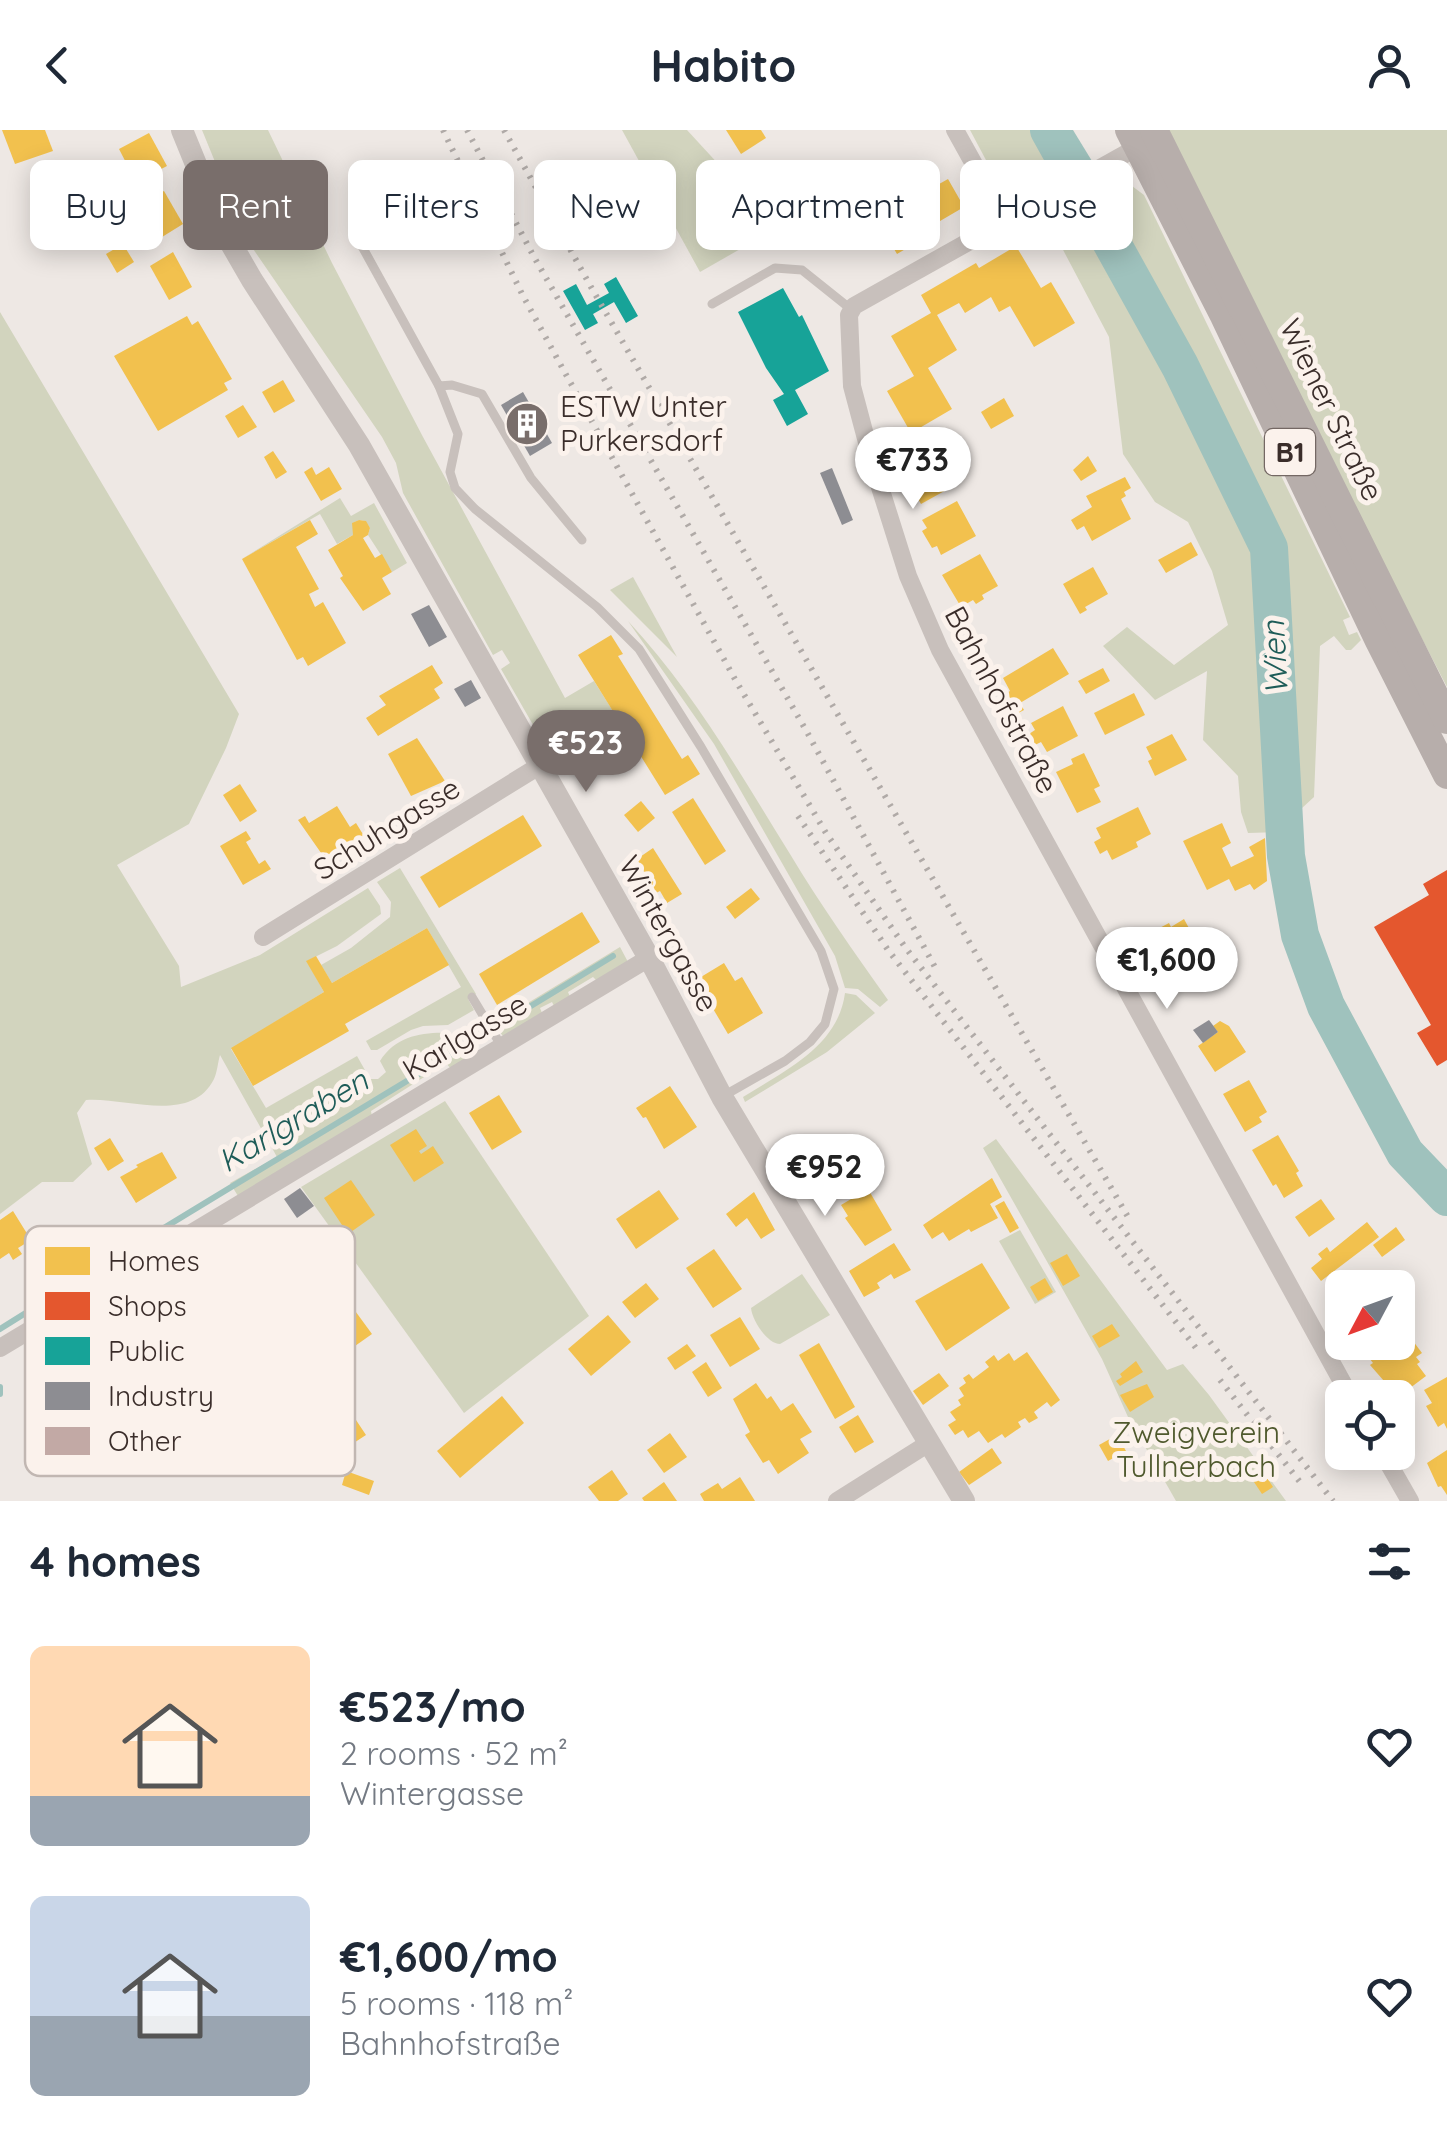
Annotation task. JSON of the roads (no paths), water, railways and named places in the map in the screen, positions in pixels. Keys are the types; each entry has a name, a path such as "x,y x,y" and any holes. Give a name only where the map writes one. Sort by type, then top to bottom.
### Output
{"main road":[{"name":"Wiener Straße","path":"1144,136 1447,720"},
{"name":"Wiener Straße","path":"1144,136 1224,316 1447,775"}],"street":[{"name":"Wintergasse","path":"182,130 222,228 359,445 649,958 722,1097 964,1501"},
{"path":"955,130 971,160"},
{"path":"1110,160 1144,136"},
{"path":"852,310 864,299 960,245"},
{"name":"Bahnhofstraße","path":"852,310 852,386 908,576 926,619 1341,1380"},
{"name":"Schuhgasse","path":"262,937 539,766"},
{"name":"Karlgasse","path":"194,1226 495,1036 649,958"},
{"name":"Karlgasse","path":"0,1348 25,1332"},
{"path":"837,1501 929,1443"},
{"path":"1392,1470 1410,1501"}],"lane":[{"path":"364,250 439,386 458,434 450,472 455,488 474,509 597,606 639,649 711,763 820,951 834,988 826,1024 784,1061 722,1097"},
{"path":"712,304 776,268 802,270 852,310"},
{"path":"439,386 452,385 482,394 531,478 582,540"},
{"path":"472,997 495,1036"}],"water":[{"path":"1034,130 1073,130 1091,160 1052,160"}],"waterway":[{"name":"Wien","path":"1049,130 1180,366 1269,548 1286,856 1300,935 1326,1006 1405,1153 1447,1197"},
{"name":"Karlgraben","path":"168,1226 613,956"},
{"name":"Karlgraben","path":"0,1329 25,1314"},
{"name":"Karlgraben","path":"0,1387 0,1394"}],"railway":[{"path":"443,130 522,294 736,681 826,833 905,947 1333,1501"},
{"path":"467,130 534,257 807,732 936,969"},
{"path":"504,130 1128,1217"},
{"path":"798,816 888,950 1196,1348"},
{"path":"1220,1380 1300,1482"}],"place":[{"name":"ESTW Unter Purkersdorf","path":"527,424"}],"park label":[{"name":"Zweigverein Tullnerbach","path":"1196,1450"}]}
